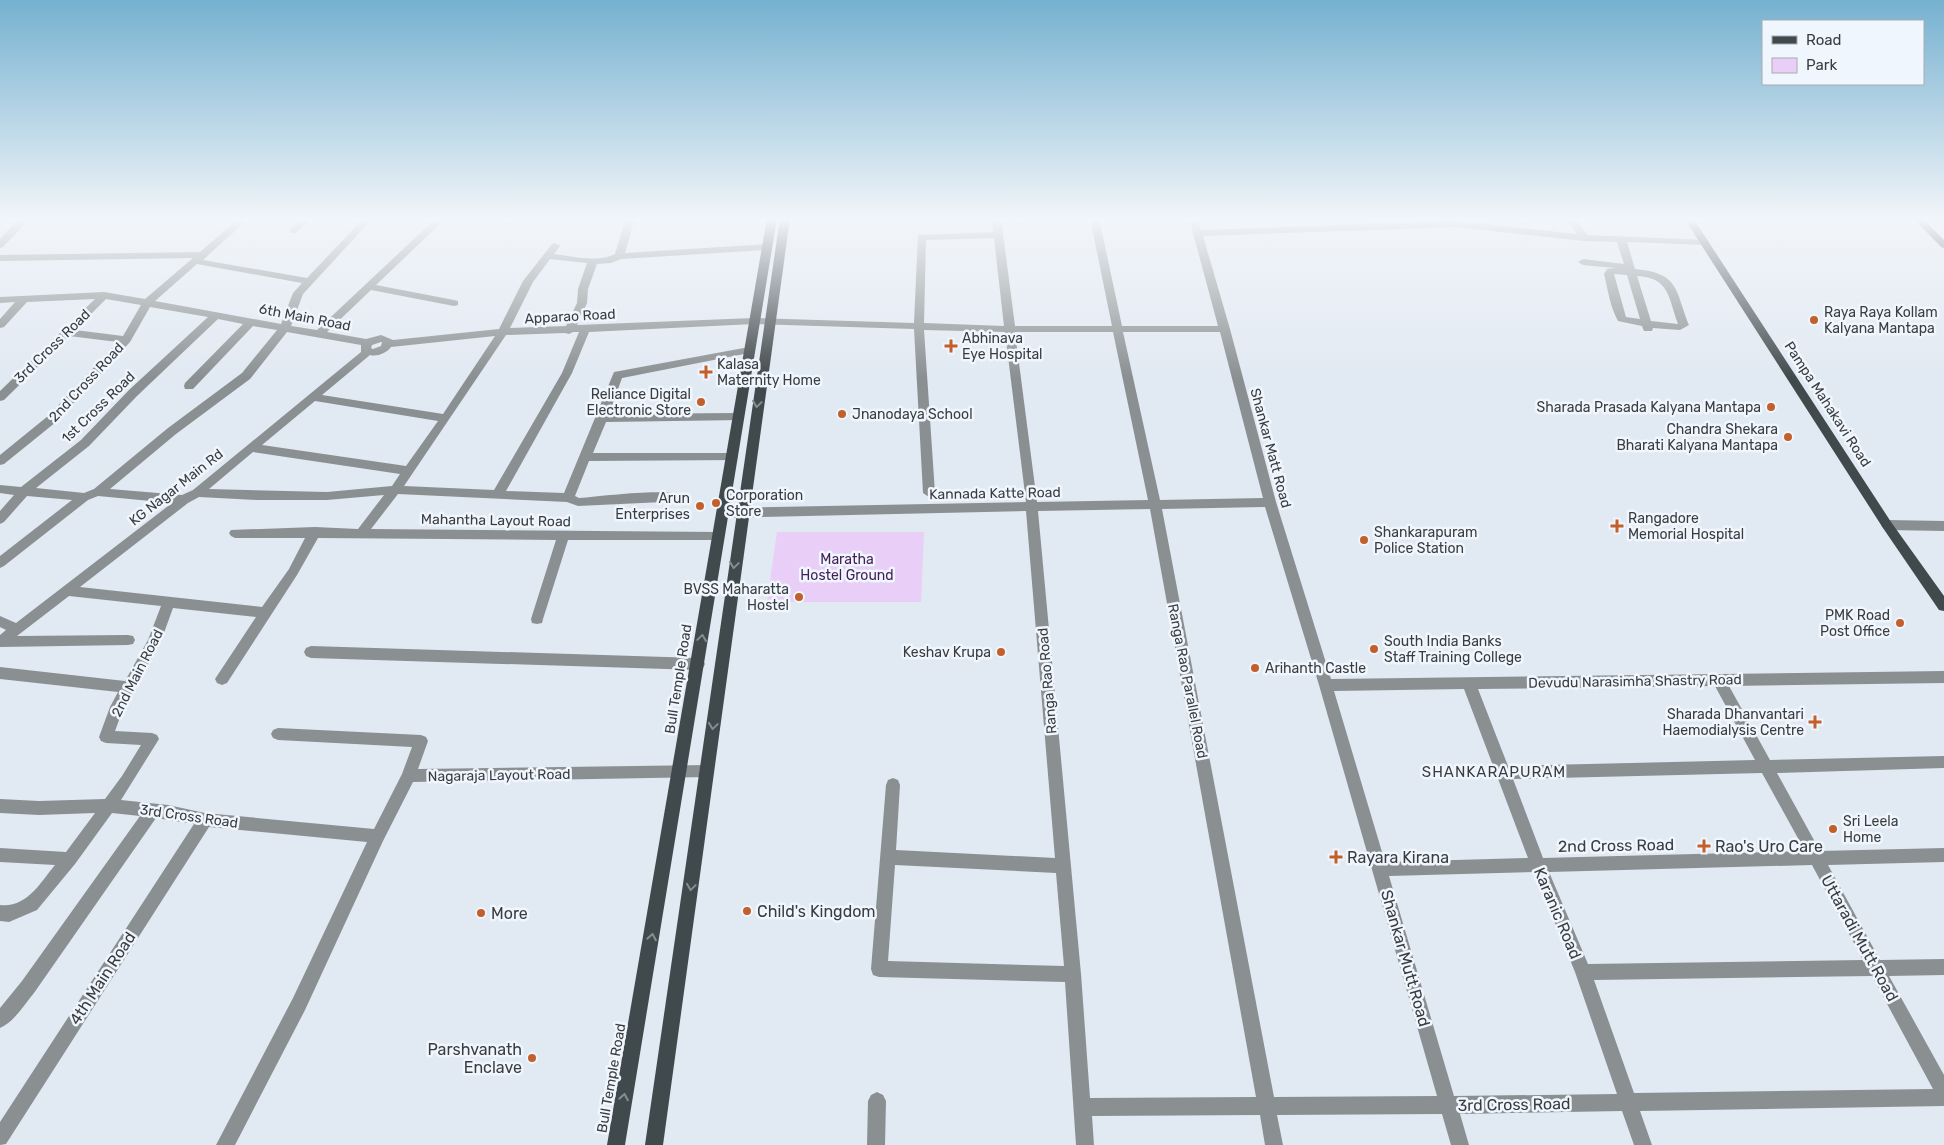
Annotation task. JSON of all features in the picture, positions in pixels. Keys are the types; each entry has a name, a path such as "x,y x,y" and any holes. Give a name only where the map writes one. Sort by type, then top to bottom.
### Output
{"main road":[{"name":"Bull Temple Road","path":"616,1145 698,664 716,537 732,457 762,271"},
{"path":"654,1145 679,984 741,512 777,271"},
{"name":"Pampa Mahakavi Road","path":"1724,271 1887,524 1944,606"}],"street":[{"path":"126,340 148,302 183,271"},
{"path":"266,271 309,280"},
{"path":"0,563 84,497 98,492 172,431 246,376 285,327 298,293 317,271"},
{"path":"319,334 385,271"},
{"path":"362,534 446,418 503,332 528,281 535,271"},
{"path":"568,331 582,303 583,289 589,271"},
{"path":"921,271 919,325 929,493"},
{"name":"Ranga Rao Road","path":"1002,271 1032,507 1073,974 1085,1145"},
{"name":"Ranga Rao Parallel Road","path":"1105,271 1155,505 1274,1145"},
{"name":"Shankar Matt Road","path":"1208,271 1270,502 1326,684"},
{"path":"1610,271 1618,311 1622,318 1647,326 1680,327 1684,325 1668,283 1656,276 1637,271"},
{"path":"1631,271 1647,326"},
{"path":"369,287 454,303"},
{"name":"6th Main Road","path":"0,300 104,295 285,327 367,347 381,338 386,340 388,344"},
{"name":"3rd Cross Road","path":"0,397 104,295"},
{"path":"0,325 23,300"},
{"name":"1st Cross Road","path":"0,519 25,490 85,443 133,393 216,315"},
{"path":"189,386 252,321"},
{"name":"Apparao Road","path":"388,344 503,332 568,331 754,321 1010,329 1225,328"},
{"path":"497,496 567,373 585,329"},
{"name":"2nd Cross Road","path":"67,332 126,340"},
{"name":"2nd Cross Road","path":"0,461 52,420 126,340"},
{"name":"KG Nagar Main Rd","path":"0,642 184,500 197,493 367,347"},
{"path":"568,498 602,418 618,374 750,350"},
{"path":"311,396 446,418"},
{"path":"602,418 738,417"},
{"path":"250,448 409,471"},
{"path":"585,458 732,457"},
{"path":"0,489 84,497"},
{"path":"197,493 257,496 327,496 395,490 568,498 578,502 657,497 680,498"},
{"path":"98,492 184,500"},
{"name":"Kannada Katte Road","path":"722,513 1270,502"},
{"path":"1887,524 1944,526"},
{"path":"222,678 293,572 315,532"},
{"name":"Mahantha Layout Road","path":"235,533 315,532 716,537"},
{"path":"537,619 563,536"},
{"path":"68,591 168,604 265,613"},
{"name":"2nd Main Road","path":"110,806 128,782 152,739 106,737 117,706 152,646 168,604"},
{"path":"0,621 17,629"},
{"path":"0,642 128,640"},
{"path":"311,652 698,664"},
{"path":"0,673 127,687"},
{"name":"Devudu Narasimha Shastry Road","path":"1326,684 1944,677"},
{"name":"Uttaradi Mutt Road","path":"1719,680 1944,1092"},
{"name":"Karanic Road","path":"1469,683 1538,865 1583,972 1643,1145"},
{"name":"Shankar Mutt Road","path":"1326,684 1460,1145"},
{"name":"Nagaraja Layout Road","path":"278,734 421,741 409,776 707,772"},
{"path":"1502,773 1944,762"},
{"path":"225,1145 299,1004 378,836 409,776"},
{"path":"893,785 879,969 1073,974"},
{"name":"3rd Cross Road","path":"0,806 39,808 110,806 168,812 205,820 378,836"},
{"path":"0,913 9,914 32,904 70,860 110,806"},
{"path":"2,1015 153,810"},
{"name":"4th Main Road","path":"0,1138 104,973 205,820"},
{"path":"0,855 70,860"},
{"name":"2nd Cross Road","path":"1380,869 1944,855"},
{"path":"887,857 1063,866"},
{"path":"1583,972 1944,967"},
{"name":"3rd Cross Road","path":"1083,1107 1944,1097"},
{"path":"876,1145 877,1101"}],"green space":[{"name":"Maratha Hostel Ground","path":"777,532 924,532 921,602 767,602"}],"place":[{"name":"Raya Raya Kollam Kalyana Mantapa","path":"1814,320"},
{"name":"Abhinava Eye Hospital","path":"951,346"},
{"name":"Kalasa Maternity Home","path":"706,372"},
{"name":"Reliance Digital Electronic Store","path":"701,402"},
{"name":"Sharada Prasada Kalyana Mantapa","path":"1771,407"},
{"name":"Jnanodaya School","path":"842,414"},
{"name":"Chandra Shekara Bharati Kalyana Mantapa","path":"1788,437"},
{"name":"Corporation Store","path":"716,503"},
{"name":"Arun Enterprises","path":"700,506"},
{"name":"Rangadore Memorial Hospital","path":"1617,526"},
{"name":"Shankarapuram Police Station","path":"1364,540"},
{"name":"BVSS Maharatta Hostel","path":"799,597"},
{"name":"PMK Road Post Office","path":"1900,623"},
{"name":"South India Banks Staff Training College","path":"1374,649"},
{"name":"Keshav Krupa","path":"1001,652"},
{"name":"Arihanth Castle","path":"1255,668"},
{"name":"Sharada Dhanvantari Haemodialysis Centre","path":"1815,722"},
{"name":"Sri Leela Home","path":"1833,829"},
{"name":"Rao's Uro Care","path":"1704,846"},
{"name":"Rayara Kirana","path":"1336,857"},
{"name":"Child's Kingdom","path":"747,911"},
{"name":"More","path":"481,913"},
{"name":"Parshvanath Enclave","path":"532,1058"}],"district":[{"name":"SHANKARAPURAM","path":"1494,772"}]}
